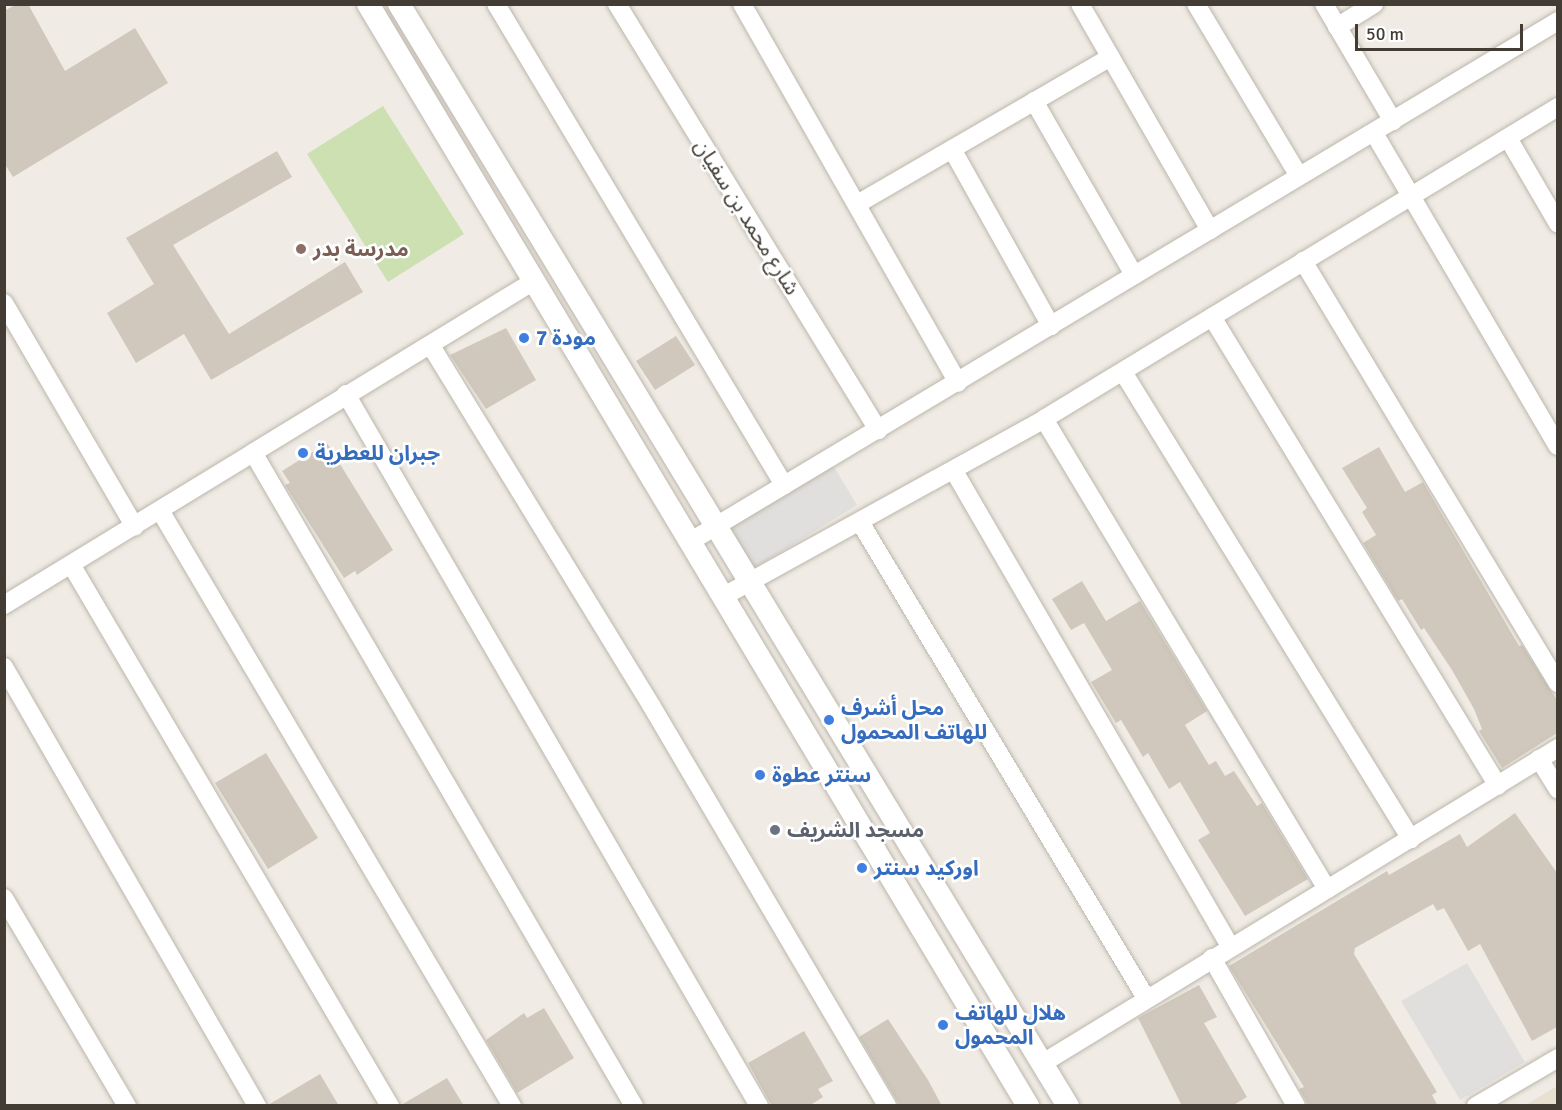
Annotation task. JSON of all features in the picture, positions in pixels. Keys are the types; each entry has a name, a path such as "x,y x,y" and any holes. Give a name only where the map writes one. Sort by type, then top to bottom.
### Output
{"street":[{"path":"368,4 1028,1106"},
{"path":"399,4 1068,1106"},
{"path":"496,4 784,485"},
{"name":"شارع محمد بن سفيان","path":"617,4 878,430"},
{"path":"742,4 859,203 958,383"},
{"path":"1080,4 1210,230"},
{"path":"1196,4 1299,176"},
{"path":"1324,4 1394,121"},
{"path":"1337,27 1374,4"},
{"path":"691,541 958,383 1557,21"},
{"path":"859,203 1111,57"},
{"path":"1034,101 1134,275"},
{"path":"724,596 954,471 1044,419 1557,107"},
{"path":"1374,133 1557,446"},
{"path":"1508,138 1557,224"},
{"path":"952,149 1051,326"},
{"path":"1303,261 1557,683"},
{"path":"4,605 161,512 346,394 431,346 534,281"},
{"path":"4,303 135,527"},
{"path":"1212,317 1498,786"},
{"path":"431,346 651,705 881,1104"},
{"path":"1123,372 1411,839"},
{"path":"346,394 759,1106"},
{"path":"1044,419 1327,889"},
{"path":"254,454 634,1106"},
{"path":"954,471 1230,946"},
{"path":"161,512 512,1106"},
{"path":"860,522 1146,998"},
{"path":"72,566 390,1106"},
{"path":"4,667 257,1106"},
{"path":"1042,1063 1557,748"},
{"path":"1539,759 1557,790"},
{"path":"4,898 127,1106"},
{"path":"1212,958 1296,1106"},
{"path":"1476,1106 1557,1058"}],"shaded area":[{"path":"831,462 857,505 753,569 726,525"},
{"path":"1467,963 1525,1062 1460,1100 1401,1001"},
{"path":"1557,1086 1557,1105 1526,1105"}],"green space":[{"path":"383,106 464,234 388,282 307,154"}],"building":[{"path":"17,4 28,4 65,71 135,28 168,83 13,177 4,163 4,11"},
{"path":"277,151 292,177 173,245 229,334 345,262 363,292 211,380 184,334 136,363 107,313 154,284 126,238"},
{"path":"506,328 536,380 486,409 450,355"},
{"path":"676,336 695,365 655,390 636,361"},
{"path":"327,443 393,550 357,575 355,571 344,578 285,485 290,483 282,471"},
{"path":"1379,447 1405,492 1423,482 1519,646 1522,645 1557,700 1557,733 1502,768 1479,731 1482,729 1474,709 1452,670 1424,628 1421,630 1402,599 1398,601 1363,543 1376,535 1362,512 1367,508 1342,468"},
{"path":"1082,581 1106,621 1140,601 1207,711 1185,725 1209,765 1216,761 1225,776 1234,771 1257,806 1262,803 1308,879 1245,916 1198,840 1210,833 1180,782 1169,789 1148,753 1143,757 1121,720 1116,723 1091,682 1112,670 1084,623 1071,630 1052,599"},
{"path":"266,753 318,838 268,869 215,783"},
{"path":"1515,813 1557,873 1557,1027 1532,1041 1480,944 1468,951 1444,908 1437,911 1433,904 1355,948 1354,954 1437,1092 1432,1095 1438,1106 1309,1106 1299,1089 1304,1087 1229,966 1387,871 1389,875 1460,834 1467,847"},
{"path":"1199,985 1217,1017 1204,1023 1247,1097 1232,1106 1182,1106 1138,1018"},
{"path":"544,1008 574,1058 517,1093 486,1040 524,1013 527,1018"},
{"path":"888,1019 928,1080 942,1106 900,1106 859,1037"},
{"path":"804,1031 833,1081 818,1089 823,1097 809,1106 772,1106 748,1063"},
{"path":"320,1074 339,1106 268,1106 268,1105"},
{"path":"447,1078 464,1106 401,1106 401,1105"}],"place":[{"name":"مدرسة بدر","path":"301,249"},
{"name":"مودة 7","path":"524,338"},
{"name":"جبران للعطرية","path":"303,453"},
{"name":"محل أشرف للهاتف المحمول","path":"829,720"},
{"name":"سنتر عطوة","path":"760,775"},
{"name":"مسجد الشريف","path":"775,830"},
{"name":"اوركيد سنتر","path":"862,868"},
{"name":"هلال للهاتف المحمول","path":"943,1025"}]}
